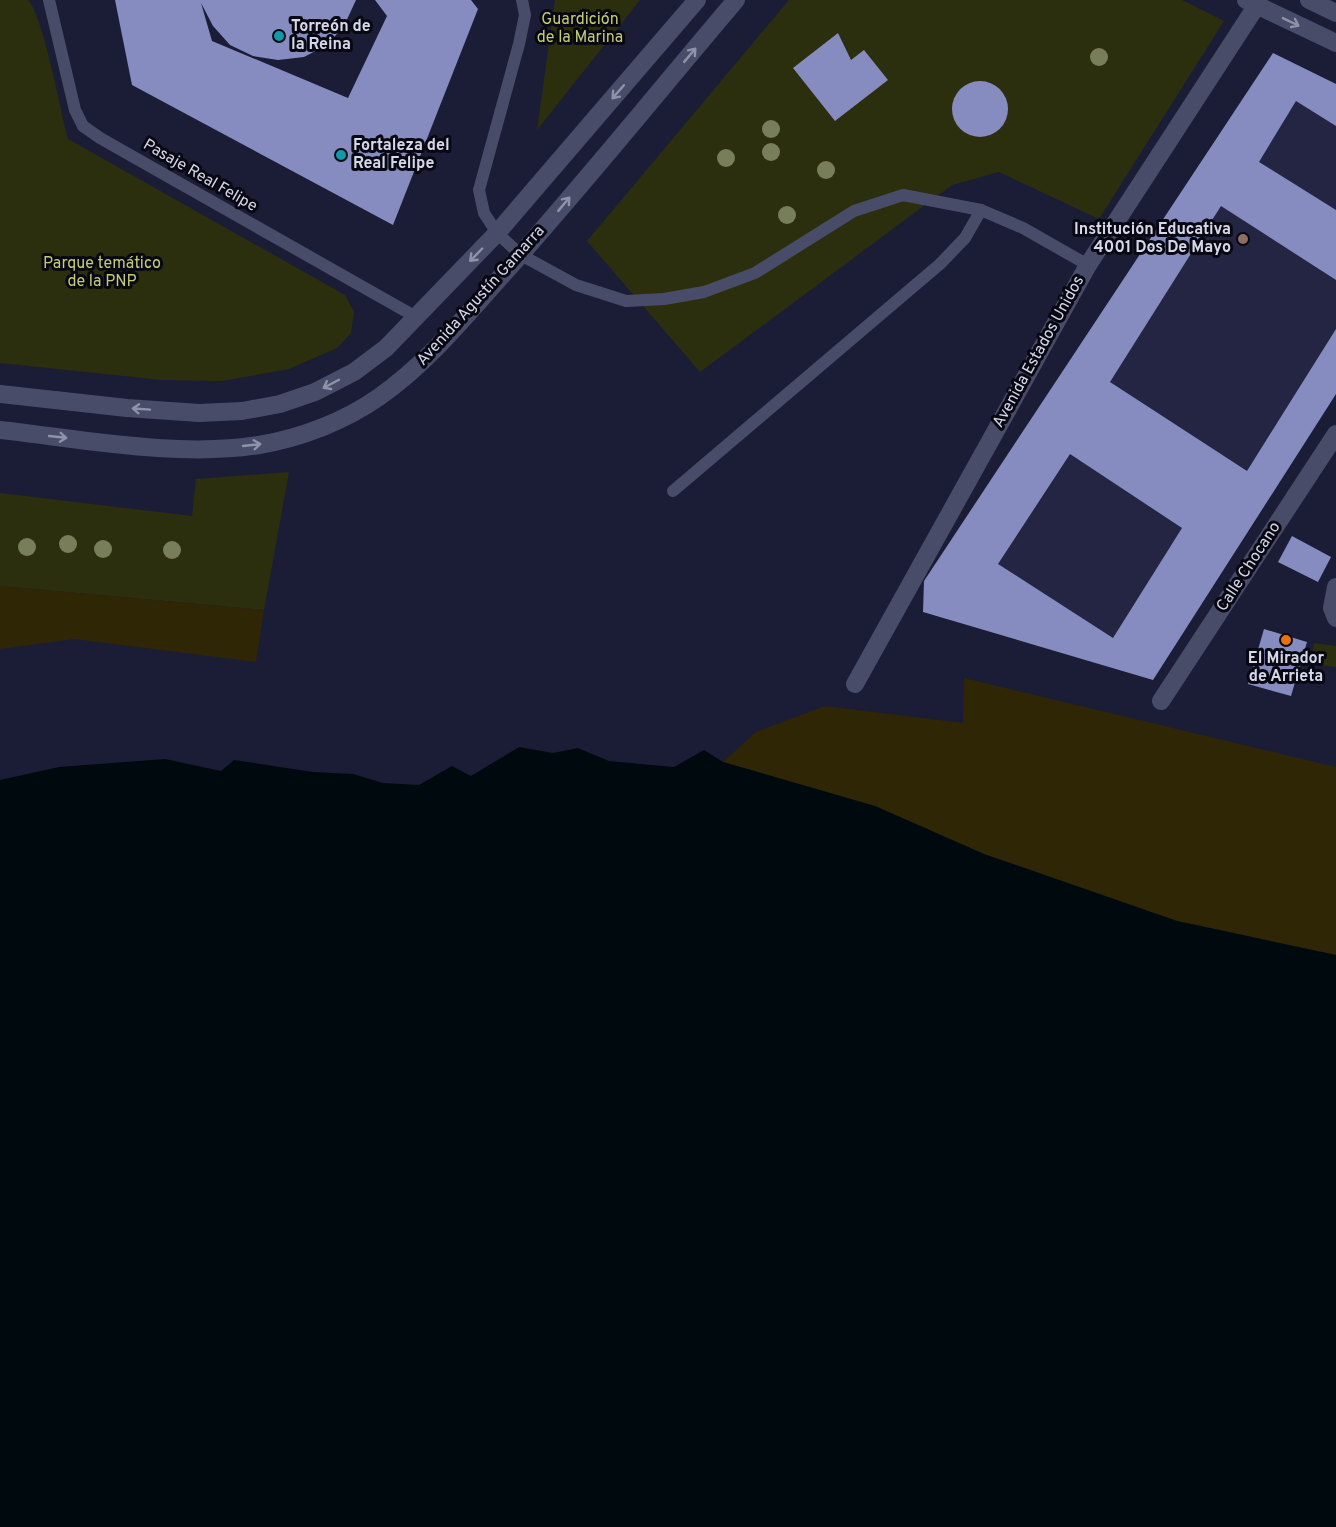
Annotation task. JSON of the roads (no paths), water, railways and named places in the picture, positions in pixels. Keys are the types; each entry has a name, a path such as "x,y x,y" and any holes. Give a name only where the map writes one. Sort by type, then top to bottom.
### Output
{"main road":[{"name":"Avenida Agustín Gamarra","path":"0,394 127,408 199,413 242,411 280,404 315,392 354,372 386,348 497,233 697,0"},
{"name":"Avenida Agustín Gamarra","path":"0,430 154,447 207,449 259,445 302,434 353,413 379,397 419,365 521,255 736,0"},
{"path":"1309,0 1336,13"},
{"path":"1254,2 1336,43"},
{"name":"Avenida Estados Unidos","path":"855,684 1088,265 1254,2"},
{"name":"Calle Chocano","path":"1161,701 1336,434"},
{"path":"1336,587 1332,608 1336,618"}],"lane":[{"name":"Pasaje Real Felipe","path":"49,0 75,110 83,126 100,138 416,317"},
{"path":"522,0 525,15 519,44 479,190 483,213 497,233 521,255 576,285 626,301 664,299 704,292 755,273 854,211 903,195 981,210 1023,228 1088,265"},
{"path":"672,491 940,264 965,238 981,210"}],"place":[{"name":"Torreón de la Reina","path":"279,36"},
{"name":"Fortaleza del Real Felipe","path":"341,155"},
{"name":"Institución Educativa 4001 Dos De Mayo","path":"1243,239"},
{"name":"El Mirador de Arrieta","path":"1286,640"}],"park label":[{"name":"Guardición de la Marina","path":"580,29"},
{"name":"Parque temático de la PNP","path":"102,273"}]}
